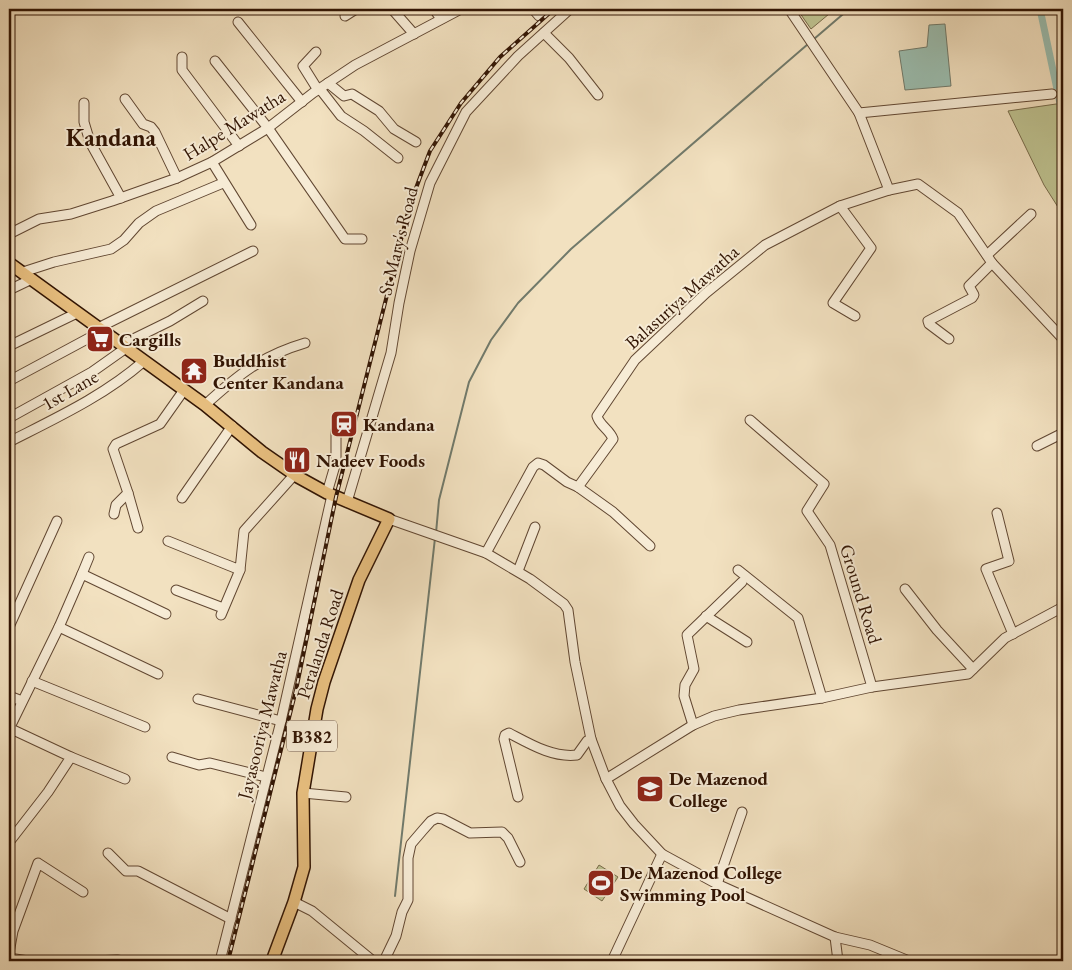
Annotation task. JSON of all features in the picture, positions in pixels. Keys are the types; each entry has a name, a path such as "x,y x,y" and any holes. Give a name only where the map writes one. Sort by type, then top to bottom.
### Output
{"main road":[{"path":"9,263 205,405 262,452 294,474 329,494 389,518"},
{"name":"Peralanda Road","path":"272,961 294,902 304,867 303,793 317,709 324,682 360,580 389,518"}],"street":[{"path":"344,16 354,9"},
{"path":"392,9 414,34"},
{"path":"434,9 440,20"},
{"name":"Halpe Mawatha","path":"9,234 39,219 71,214 121,198 176,178 212,162 268,128 355,65 460,9"},
{"path":"547,9 536,12 598,95"},
{"name":"St Mary's Road","path":"347,502 391,353 408,259 430,183 466,112 518,56 570,9"},
{"path":"789,9 859,113 889,190"},
{"path":"238,22 302,102"},
{"path":"316,52 303,66 322,88 341,116 364,131 398,158"},
{"path":"182,57 182,70 239,146"},
{"path":"215,62 268,128 345,239 362,239"},
{"path":"322,88 344,96 352,94 360,98 379,112 394,129 416,142"},
{"path":"859,113 1052,94"},
{"path":"125,99 143,124 151,127 155,132 176,178"},
{"path":"84,103 84,122 90,142 121,198"},
{"path":"212,162 223,183 251,225"},
{"path":"9,290 27,275 54,262 111,249 124,240 139,223 156,211 223,183"},
{"name":"Balasuriya Mawatha","path":"578,487 613,439 597,416 635,360 706,293 764,245 840,206 889,190 918,184 958,213 990,259 1063,339"},
{"path":"840,206 871,248 833,302 855,316"},
{"path":"949,340 929,324 928,321 972,298 974,295 969,286 1030,214"},
{"path":"9,381 100,329 253,251"},
{"path":"9,418 92,372 124,347 203,301"},
{"path":"9,346 77,313"},
{"path":"205,405 234,378 260,360 280,350 305,342"},
{"name":"1st Lane","path":"9,442 82,405 130,373 144,361"},
{"path":"138,528 114,448 116,444 160,424 184,390"},
{"name":"Ground Road","path":"750,420 824,484 807,511 830,545 872,687"},
{"path":"182,498 232,426"},
{"name":"Jayasooriya Mawatha","path":"220,961 280,721 336,462 336,431"},
{"path":"1037,446 1063,433"},
{"path":"486,553 533,467 538,463 578,487 613,512 650,546"},
{"path":"176,590 222,611 240,570 244,531 294,474"},
{"path":"114,514 116,505 128,493"},
{"path":"997,513 1009,560 986,569 1013,634"},
{"path":"389,518 486,553 518,571 559,600 568,610 591,739 606,779 620,806 662,854 717,884 835,937 870,945 909,961"},
{"path":"9,627 57,521"},
{"path":"518,571 535,527"},
{"path":"168,541 240,570"},
{"path":"90,557 59,628 9,728 71,757 125,779"},
{"path":"738,570 798,618 822,698"},
{"path":"82,574 166,614"},
{"path":"693,725 684,696 685,685 694,669 687,635 742,582"},
{"path":"904,589 937,630 973,669"},
{"path":"606,779 693,725 714,716 739,710 822,698 872,687 968,674 1005,638 1063,607"},
{"path":"706,616 747,642"},
{"path":"59,628 158,674"},
{"path":"32,680 145,727"},
{"path":"9,696 21,705"},
{"path":"198,699 280,721"},
{"path":"518,797 504,739 505,735 509,733 538,748 570,756 577,755 587,741 591,739"},
{"path":"9,840 48,792 71,757"},
{"path":"172,757 199,765 210,763 266,777"},
{"path":"303,793 346,797"},
{"path":"717,884 742,812"},
{"path":"384,961 396,936 402,912 408,900 408,858 411,844 431,821 437,818 443,819 470,832 502,832 508,838 520,862"},
{"path":"108,854 126,871 138,871 231,920"},
{"path":"612,961 662,854"},
{"path":"9,953 13,932 38,863 83,892"},
{"path":"294,902 312,911 373,961"},
{"path":"835,937 838,961"},
{"path":"9,958 28,961"},
{"path":"94,961 123,961"}],"green space":[{"path":"797,9 835,9 811,29"},
{"path":"1063,103 1063,215 1044,185 1008,111"},
{"name":"De Mazenod College Swimming Pool","path":"599,865 618,877 602,901 584,889"}],"shaded area":[{"path":"945,24 951,86 905,90 899,51 927,47 929,25"}],"waterway":[{"path":"814,39 849,9"},
{"path":"1040,9 1061,108"},
{"path":"436,533 439,500 469,382 491,340 518,303 571,249 808,44"},
{"path":"1061,108 1063,112"},
{"path":"395,896 435,538"}],"tunnel":[{"path":"1052,94 1063,94"}],"railway":[{"path":"228,961 296,690 336,497 410,204 430,151 461,103 500,57 554,9"}],"place":[{"name":"Cargills","path":"100,339"},
{"name":"Buddhist Center Kandana","path":"194,371"},
{"name":"Kandana","path":"344,424"},
{"name":"Nadeev Foods","path":"297,460"},
{"name":"De Mazenod College","path":"650,789"},
{"name":"De Mazenod College Swimming Pool","path":"601,883"}],"district":[{"name":"Kandana","path":"111,137"}]}
